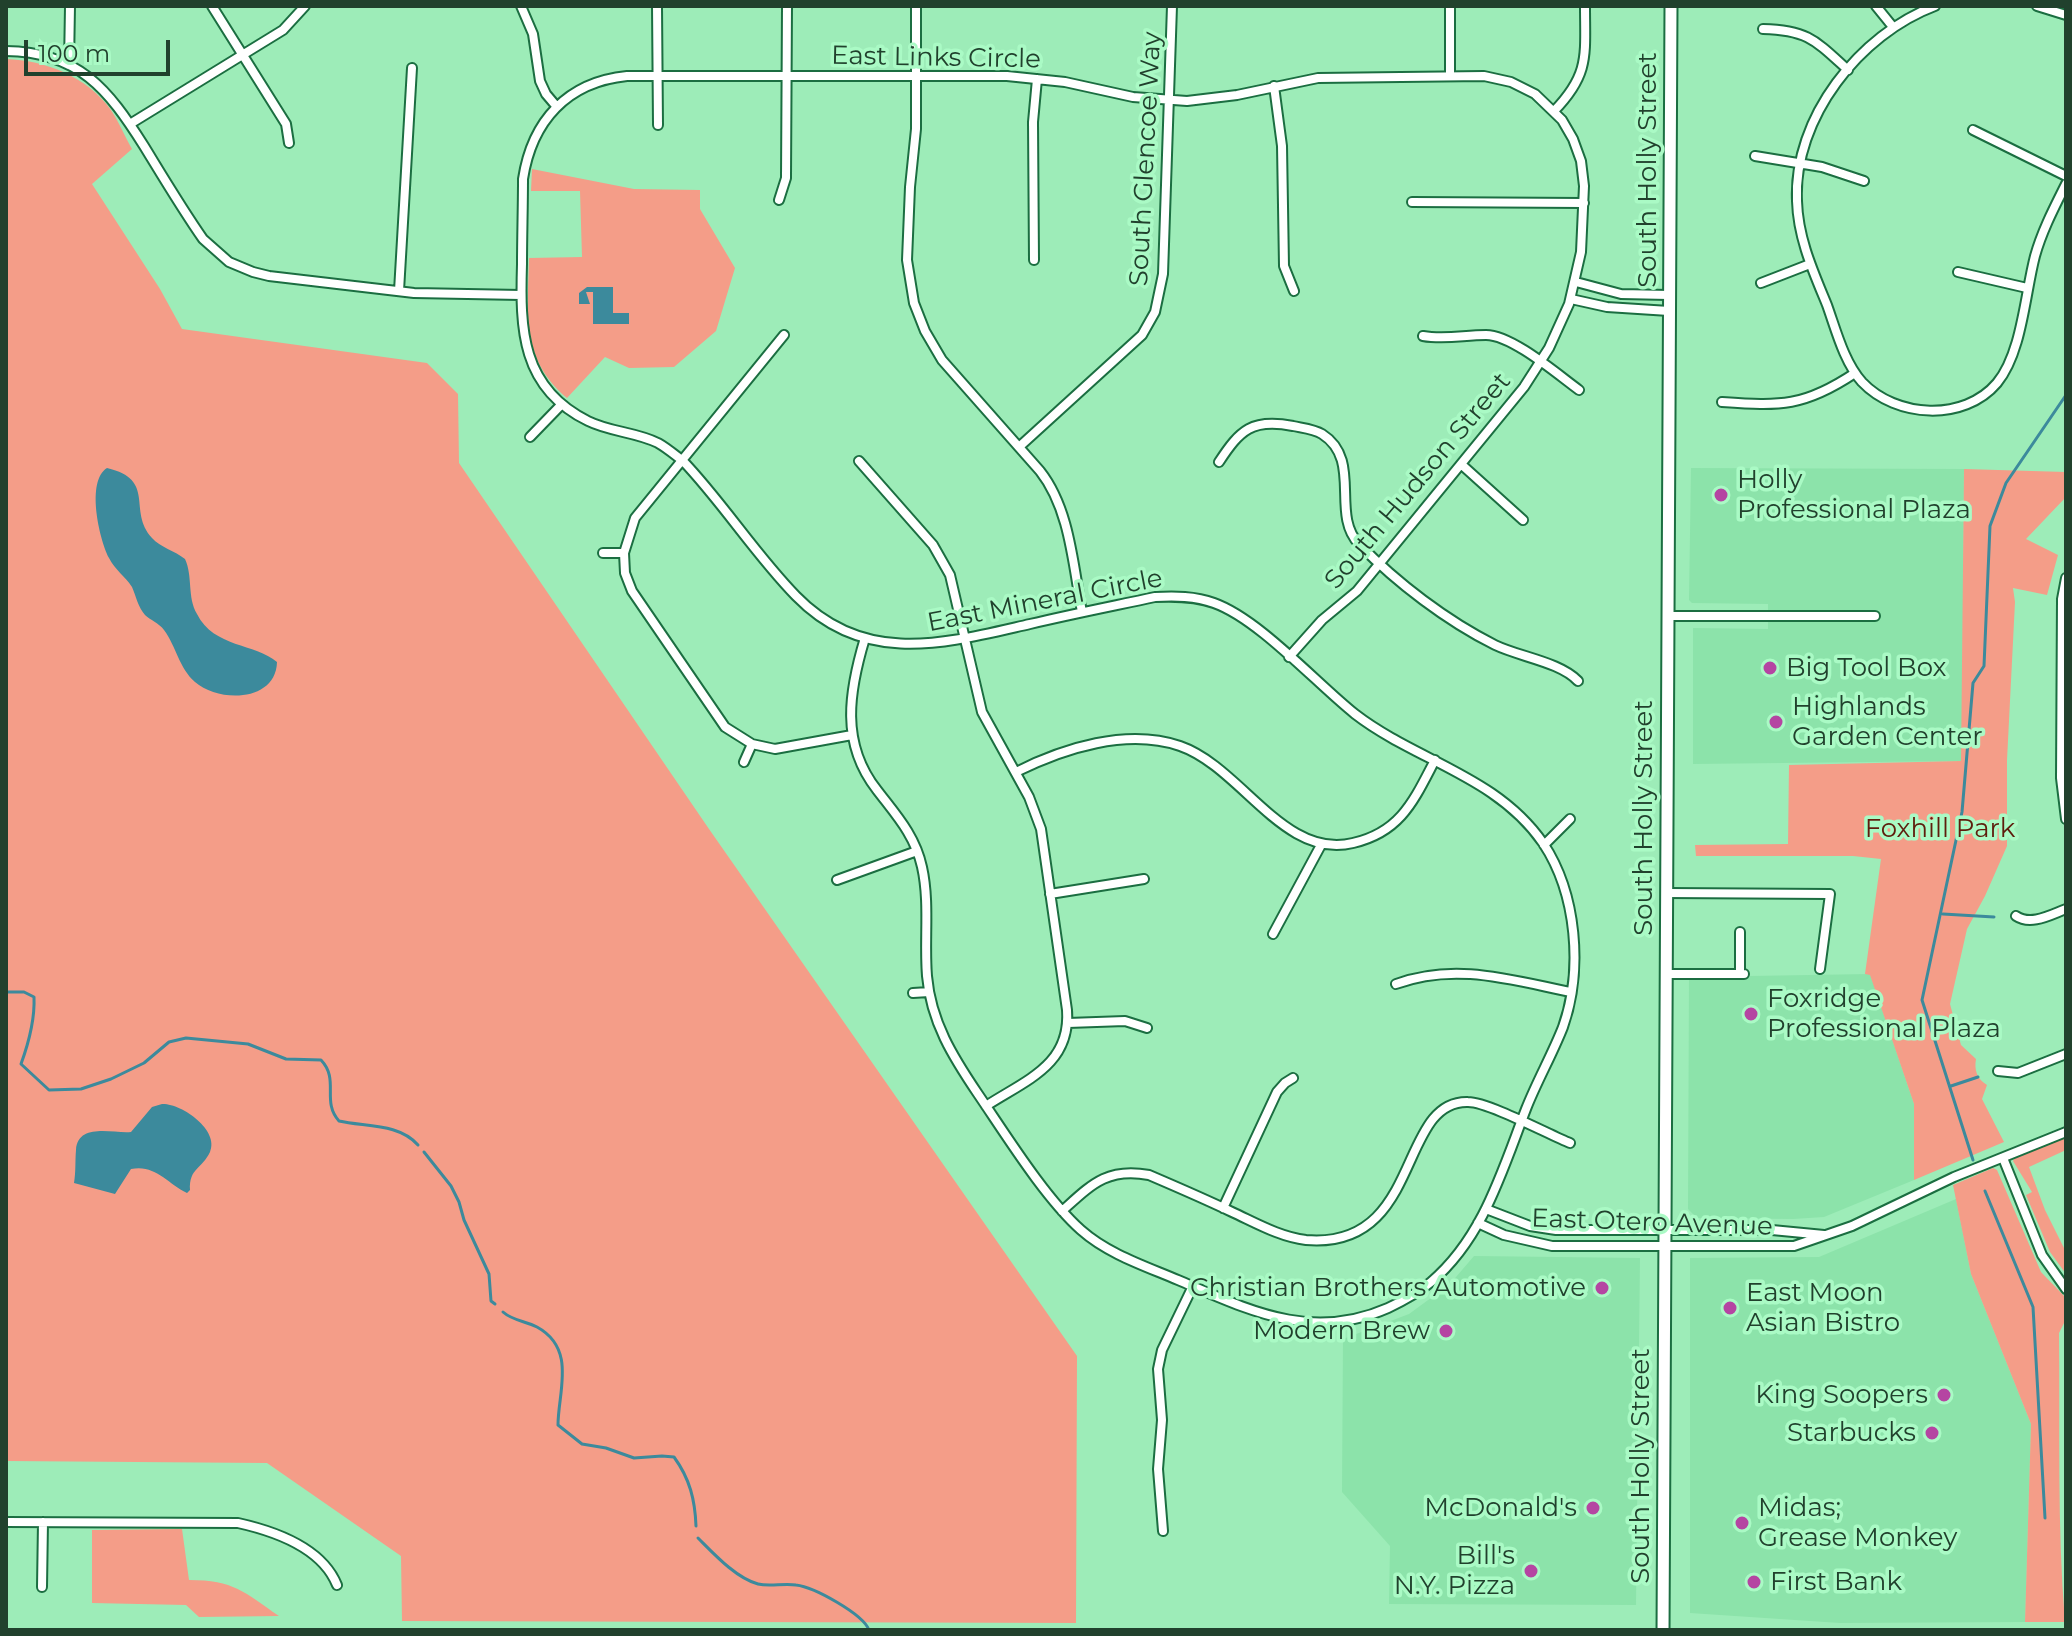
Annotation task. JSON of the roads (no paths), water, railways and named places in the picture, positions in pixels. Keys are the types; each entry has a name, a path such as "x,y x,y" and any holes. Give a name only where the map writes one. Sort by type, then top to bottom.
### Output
{"main road":[{"name":"South Holly Street","path":"1663,1630 1671,6"}],"street":[{"path":"69,65 70,6"},
{"path":"212,6 286,124 289,143"},
{"path":"130,124 283,30 305,6"},
{"path":"521,6 533,34 540,81 557,107"},
{"path":"657,6 658,125"},
{"path":"779,200 786,178 787,6"},
{"path":"916,6 916,129 907,260 914,303 925,331 942,360 1047,480 1065,523 1082,612"},
{"name":"South Glencoe Way","path":"1019,447 1132,345 1150,324 1155,312 1163,274 1172,6"},
{"path":"1450,6 1450,76"},
{"path":"1554,111 1580,78 1585,57 1585,6"},
{"path":"1876,6 1893,27"},
{"path":"1935,6 1893,27 1848,70 1818,113 1807,136 1800,164 1796,191 1798,216 1810,264 1855,373 1879,396 1903,407 1948,409 1976,400 1996,384 2009,364 2045,227 2066,184"},
{"path":"2037,6 2066,15"},
{"path":"1763,29 1795,31 1805,35 1848,70"},
{"path":"6,51 36,53 69,65 99,84 130,124 203,239 229,262 269,276 399,291 521,295"},
{"path":"399,291 412,68"},
{"name":"East Links Circle","path":"521,295 523,179 535,135 557,107 573,94 599,81 627,76 1037,79 1168,101 1219,98 1335,77 1484,76 1511,82 1535,94 1554,111"},
{"path":"1034,260 1033,122 1037,79"},
{"path":"1274,86 1282,146 1284,266 1294,291"},
{"name":"South Hudson Street","path":"1289,657 1322,620 1357,591 1462,465 1524,387 1558,332 1576,282 1584,203 1583,172 1578,150 1554,111"},
{"path":"1973,130 2066,176"},
{"path":"1755,156 1836,171 1864,181"},
{"path":"1412,202 1584,203"},
{"path":"1761,283 1810,264"},
{"path":"1958,272 2027,288"},
{"path":"1576,282 1621,294 1669,295"},
{"name":"East Mineral Circle","path":"521,295 527,352 537,374 562,404 598,425 659,443 683,461 795,595 820,616 865,638 902,645 934,644 1155,597 1196,598 1230,610 1380,731 1491,791 1515,811 1544,845 1563,889 1574,949 1571,992 1563,1026 1486,1209 1458,1255 1425,1287 1380,1311 1349,1321 1312,1323 1284,1320 1245,1308 1105,1247 1082,1231 1062,1211 986,1106 946,1044 929,992 925,886 917,851 907,829 869,780 852,735 849,713 851,691 865,638"},
{"path":"1571,299 1607,307 1669,311"},
{"path":"784,335 635,518 624,553 628,582 650,620 718,719 734,734 752,744 788,748 852,735"},
{"path":"1423,336 1440,339 1493,336 1541,362"},
{"name":"South Hudson Street","path":"1541,362 1579,390"},
{"path":"1722,402 1775,405 1798,402 1822,394 1855,373"},
{"path":"530,437 562,404"},
{"path":"1219,462 1236,438 1253,426 1275,423 1321,434 1336,447 1342,458 1348,521 1353,536 1380,563 1430,605 1466,630 1499,647 1564,670 1578,681"},
{"path":"859,461 933,545 943,561 953,587 982,712 1029,797 1041,829 1068,1023 1066,1039 1058,1055 1039,1071 986,1106"},
{"path":"1462,465 1523,520"},
{"path":"603,553 624,553"},
{"path":"2066,578 2062,599 2066,819"},
{"path":"1668,616 1875,616"},
{"path":"1016,772 1065,750 1126,740 1168,742 1204,757 1291,830 1321,845 1341,846 1391,827 1410,808 1435,760"},
{"path":"744,762 752,744"},
{"path":"1544,845 1570,819"},
{"path":"1273,934 1321,845"},
{"path":"837,880 917,851"},
{"path":"1050,894 1144,879"},
{"path":"1666,893 1830,894 1820,969"},
{"path":"2016,916 2030,920 2066,909"},
{"path":"1666,974 1742,974 1740,932"},
{"path":"1396,984 1417,976 1458,972 1571,992"},
{"path":"913,993 929,992"},
{"path":"1068,1023 1125,1021 1147,1028"},
{"path":"1998,1071 2018,1073 2066,1054"},
{"path":"1223,1208 1277,1092 1293,1078"},
{"path":"1062,1211 1093,1184 1122,1173 1149,1175 1293,1238 1318,1240 1339,1237 1366,1225 1387,1207 1397,1192 1427,1124 1445,1107 1461,1102 1476,1103 1570,1143"},
{"name":"East Otero Avenue","path":"1478,1223 1504,1235 1541,1245 1794,1246 2066,1132"},
{"path":"2003,1158 2042,1255 2066,1289"},
{"name":"East Otero Avenue","path":"1486,1209 1544,1229 1772,1230 1825,1235"},
{"path":"1163,1531 1158,1469 1162,1420 1158,1369 1162,1350 1193,1286"},
{"path":"6,1522 212,1521 247,1525 272,1532 307,1552 325,1566 337,1585"},
{"path":"42,1587 43,1522"}],"water":[{"path":"587,287 613,287 613,313 629,313 629,324 593,324 593,292 586,292 590,304 579,304 579,293"},
{"path":"107,468 132,480 137,488 141,517 152,538 185,559 194,607 204,625 224,639 258,651 277,662 274,675 267,685 245,695 218,693 195,682 181,664 164,630 143,612 132,587 111,562 105,549 98,524 96,497 97,485"},
{"path":"162,1104 179,1108 197,1119 212,1144 207,1158 194,1173 187,1193 154,1172 139,1168 131,1169 115,1194 74,1183 76,1150 83,1136 98,1131 131,1132 152,1107"}],"waterway":[{"path":"1973,1160 1922,1000 1962,812 1973,683 1984,666 1990,526 2006,483 2066,395"},
{"path":"1943,914 1994,917"},
{"path":"6,992 24,992 34,997 31,1031 21,1064 49,1090 81,1089 111,1079 144,1063 169,1042 186,1038 248,1044 286,1059 321,1060 329,1075 331,1106 339,1121 392,1129 418,1145"},
{"path":"1951,1086 1978,1077"},
{"path":"424,1152 451,1186 459,1202 489,1274 491,1301 495,1304"},
{"path":"1985,1191 2033,1307 2045,1518"},
{"path":"503,1312 537,1327 557,1347 562,1372 558,1425 582,1444 634,1458 674,1457 691,1490 696,1526"},
{"path":"698,1538 742,1577 763,1585 796,1585 814,1591 858,1616 869,1630"}],"place":[{"name":"Holly Professional Plaza","path":"1721,495"},
{"name":"Big Tool Box","path":"1770,668"},
{"name":"Highlands Garden Center","path":"1776,722"},
{"name":"Foxridge Professional Plaza","path":"1751,1014"},
{"name":"Christian Brothers Automotive","path":"1602,1288"},
{"name":"East Moon Asian Bistro","path":"1730,1308"},
{"name":"Modern Brew","path":"1446,1331"},
{"name":"King Soopers","path":"1944,1395"},
{"name":"Starbucks","path":"1932,1433"},
{"name":"McDonald's","path":"1593,1508"},
{"name":"Midas; Grease Monkey","path":"1742,1523"},
{"name":"Bill's N.Y. Pizza","path":"1531,1571"},
{"name":"First Bank","path":"1754,1582"}],"park label":[{"name":"Foxhill Park","path":"1940,829"}]}
